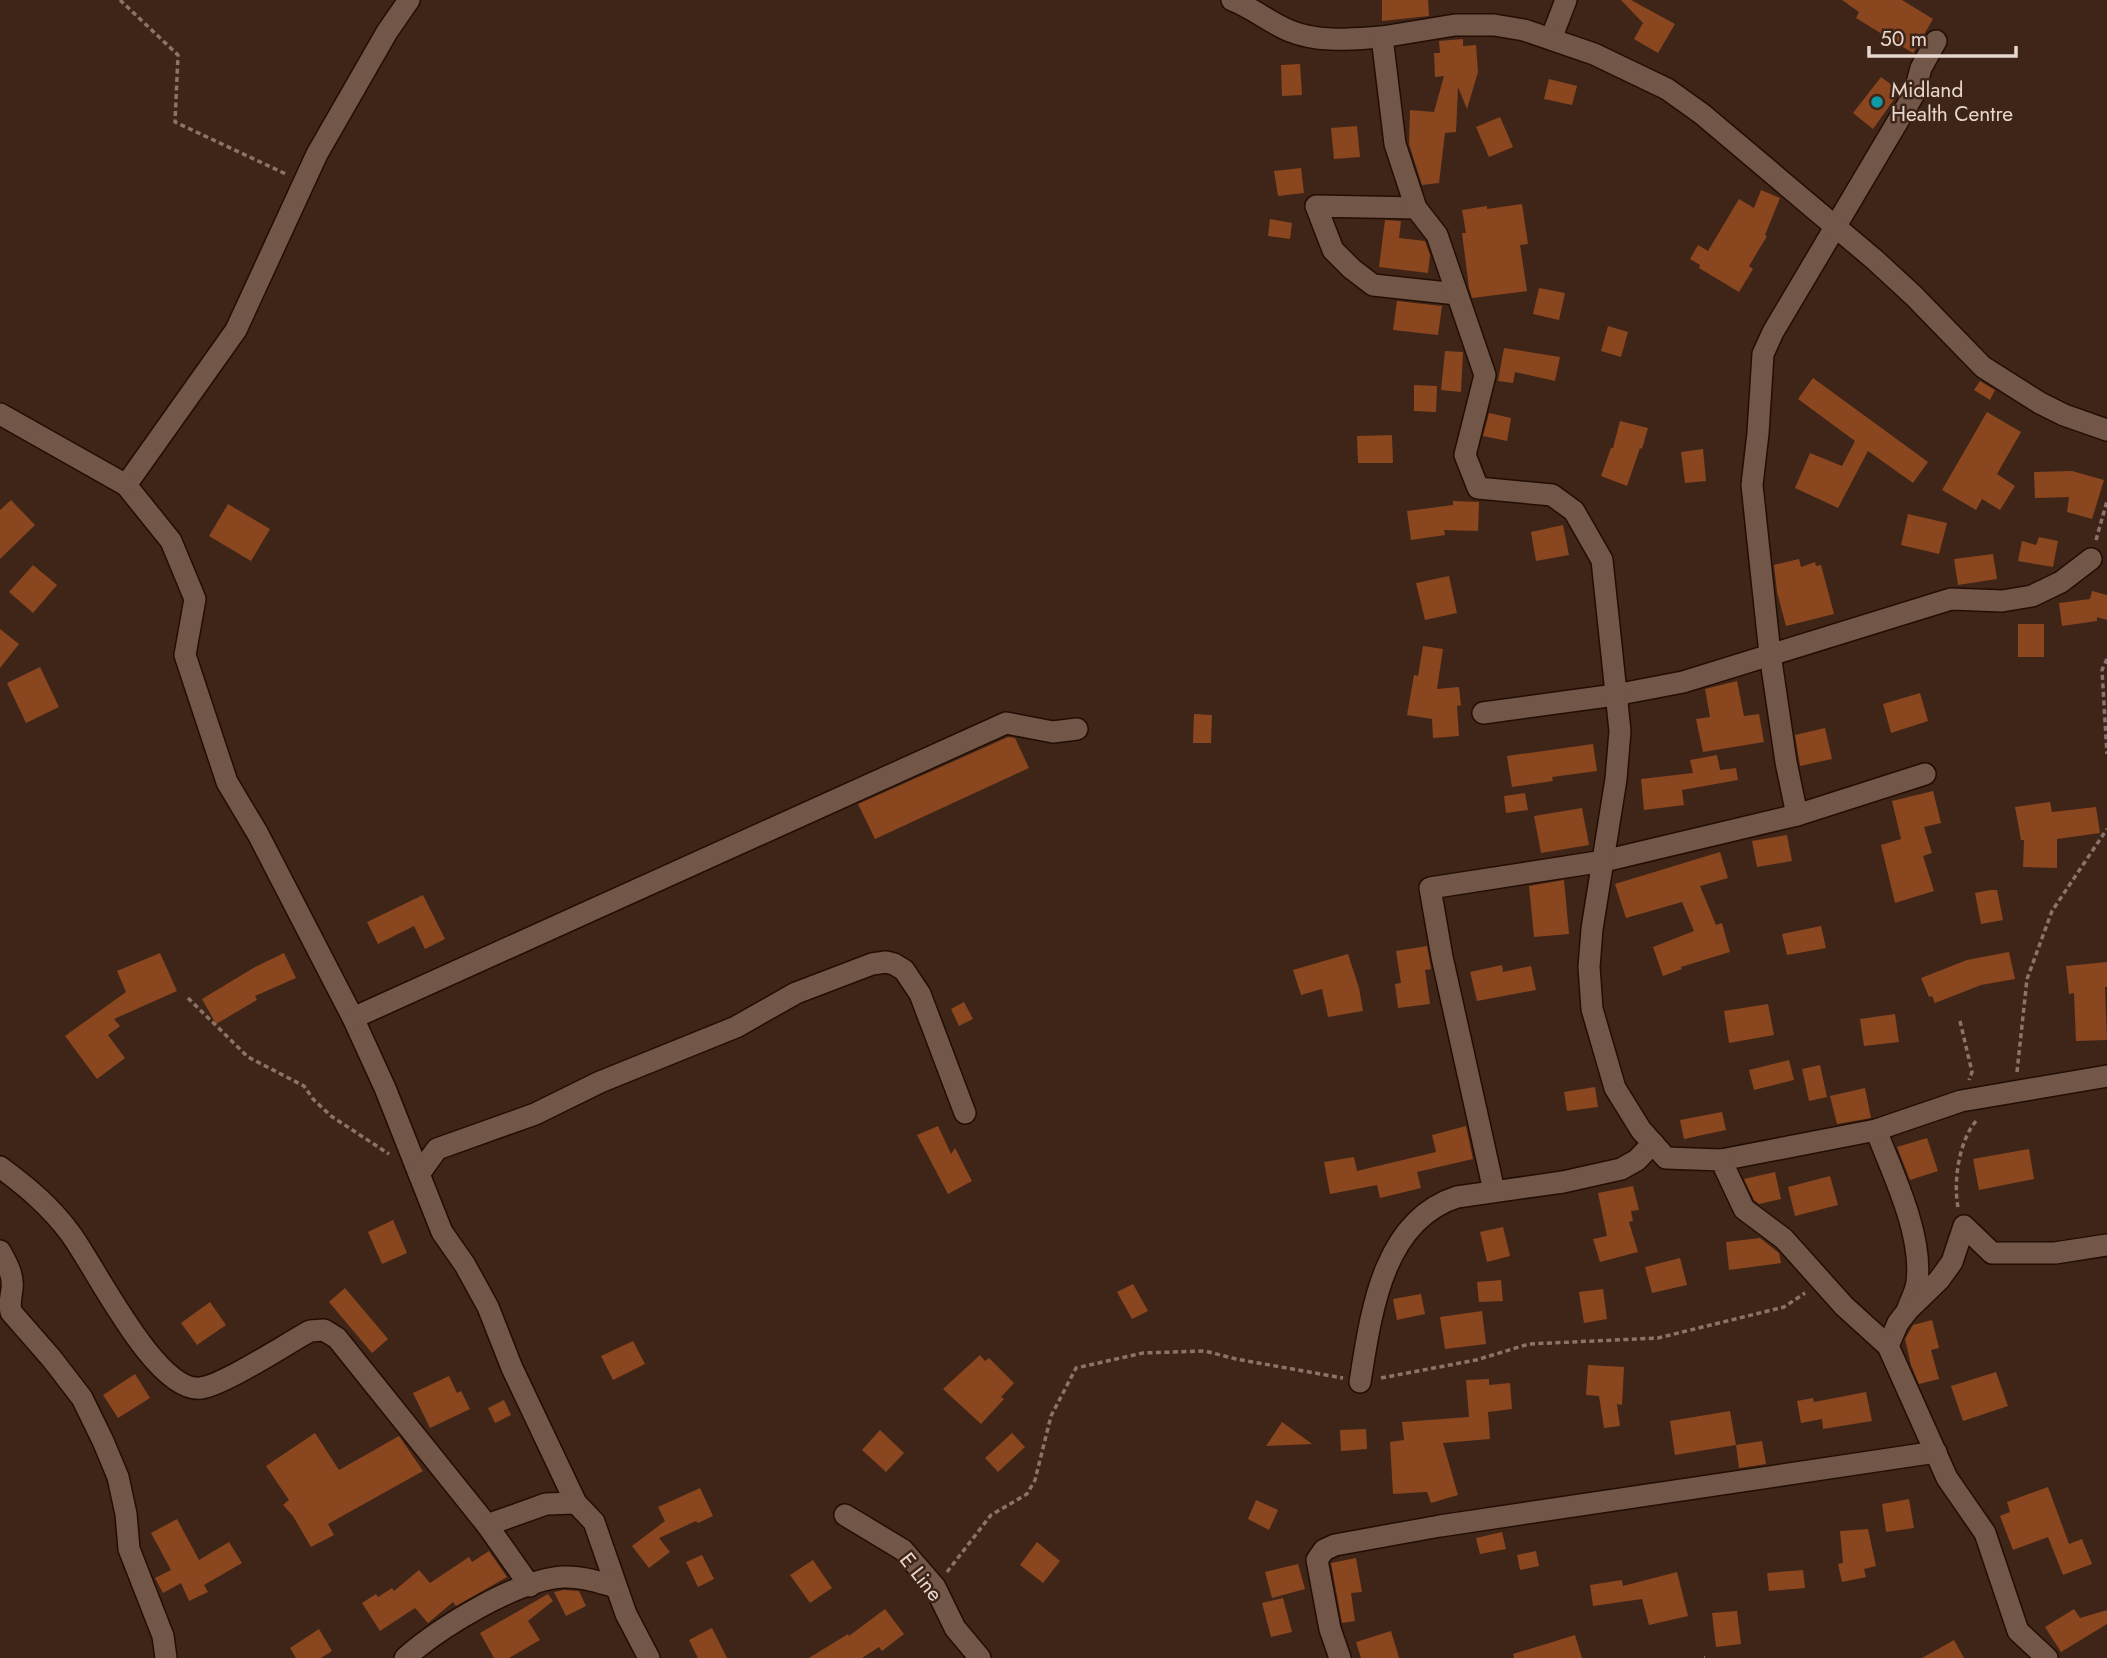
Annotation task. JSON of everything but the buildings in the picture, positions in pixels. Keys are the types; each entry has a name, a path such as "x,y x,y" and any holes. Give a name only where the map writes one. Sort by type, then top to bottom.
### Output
{"street":[{"path":"126,485 236,330 302,182 387,32 409,0"},
{"path":"1232,0 1288,30 1310,38 1382,37 1428,28 1494,25 1524,30 1632,70 1667,89 1712,122 1914,296 1983,367 2040,403 2064,415 2107,430"},
{"path":"1551,39 1566,0"},
{"path":"1382,37 1395,144 1416,208 1437,235 1485,375 1465,455 1478,488 1552,495 1574,511 1602,560 1620,731 1589,967 1592,1009 1615,1088 1642,1130 1666,1158 1721,1160 1876,1130 1961,1101 2107,1076"},
{"path":"1797,815 1770,654 1752,485 1763,354 1773,332 1914,93 1920,68 1936,41"},
{"path":"1416,208 1316,206 1333,250 1352,270 1373,285 1457,294"},
{"path":"0,414 126,485 171,541 194,599 185,655 227,782 258,834 353,1018 385,1088 442,1232 465,1265 488,1307 512,1368 576,1503 594,1522 626,1614 649,1658"},
{"path":"1483,713 1615,695 1682,682 1951,599 2002,601 2032,596 2061,582 2091,559"},
{"path":"353,1018 1006,723 1053,732 1077,729"},
{"path":"1494,1191 1430,888 1604,861 1797,815 1925,774"},
{"path":"417,1168 437,1149 486,1134 535,1114 600,1082 736,1027 796,993 872,964 886,962 904,970 920,994 965,1112"},
{"path":"1876,1130 1908,1216 1916,1248 1917,1284 1908,1310"},
{"path":"1360,1381 1370,1320 1379,1290 1397,1246 1424,1213 1457,1197 1563,1182 1621,1170 1637,1160 1653,1143"},
{"path":"1721,1160 1744,1209 1784,1239 1844,1306 1888,1346 1948,1478 1985,1533 2018,1631 2047,1658"},
{"path":"0,1167 35,1194 65,1226 125,1321 158,1364 176,1382 188,1388 202,1388 224,1380 310,1331 324,1330 337,1338 487,1525 530,1586"},
{"path":"1888,1346 1898,1323 1939,1280 1952,1262 1964,1226 1992,1253 2055,1253 2107,1245"},
{"path":"0,1251 9,1266 13,1286 9,1303 11,1312 82,1398 118,1477 126,1514 129,1549 163,1636 166,1658"},
{"path":"1340,1658 1330,1629 1317,1560 1324,1550 1335,1545 1440,1526 1936,1452"},
{"path":"487,1525 546,1504 576,1503"},
{"name":"E Line","path":"845,1515 902,1550 934,1587 955,1628 980,1658"},
{"path":"405,1658 452,1624 497,1598 530,1586 558,1577 573,1577 616,1587"}],"path":[{"path":"120,0 178,55 175,122 302,182"},
{"path":"2091,559 2107,501"},
{"path":"2107,659 2102,670 2107,754"},
{"path":"1963,1230 1956,1196 1959,1158 1972,1124 2011,1093 2027,979 2052,911 2107,829"},
{"path":"188,998 248,1057 304,1086 313,1100 331,1116 382,1151 417,1168"},
{"path":"1960,1021 1972,1072 1961,1101"}],"place":[{"name":"Midland Health Centre","path":"1877,102"}]}
